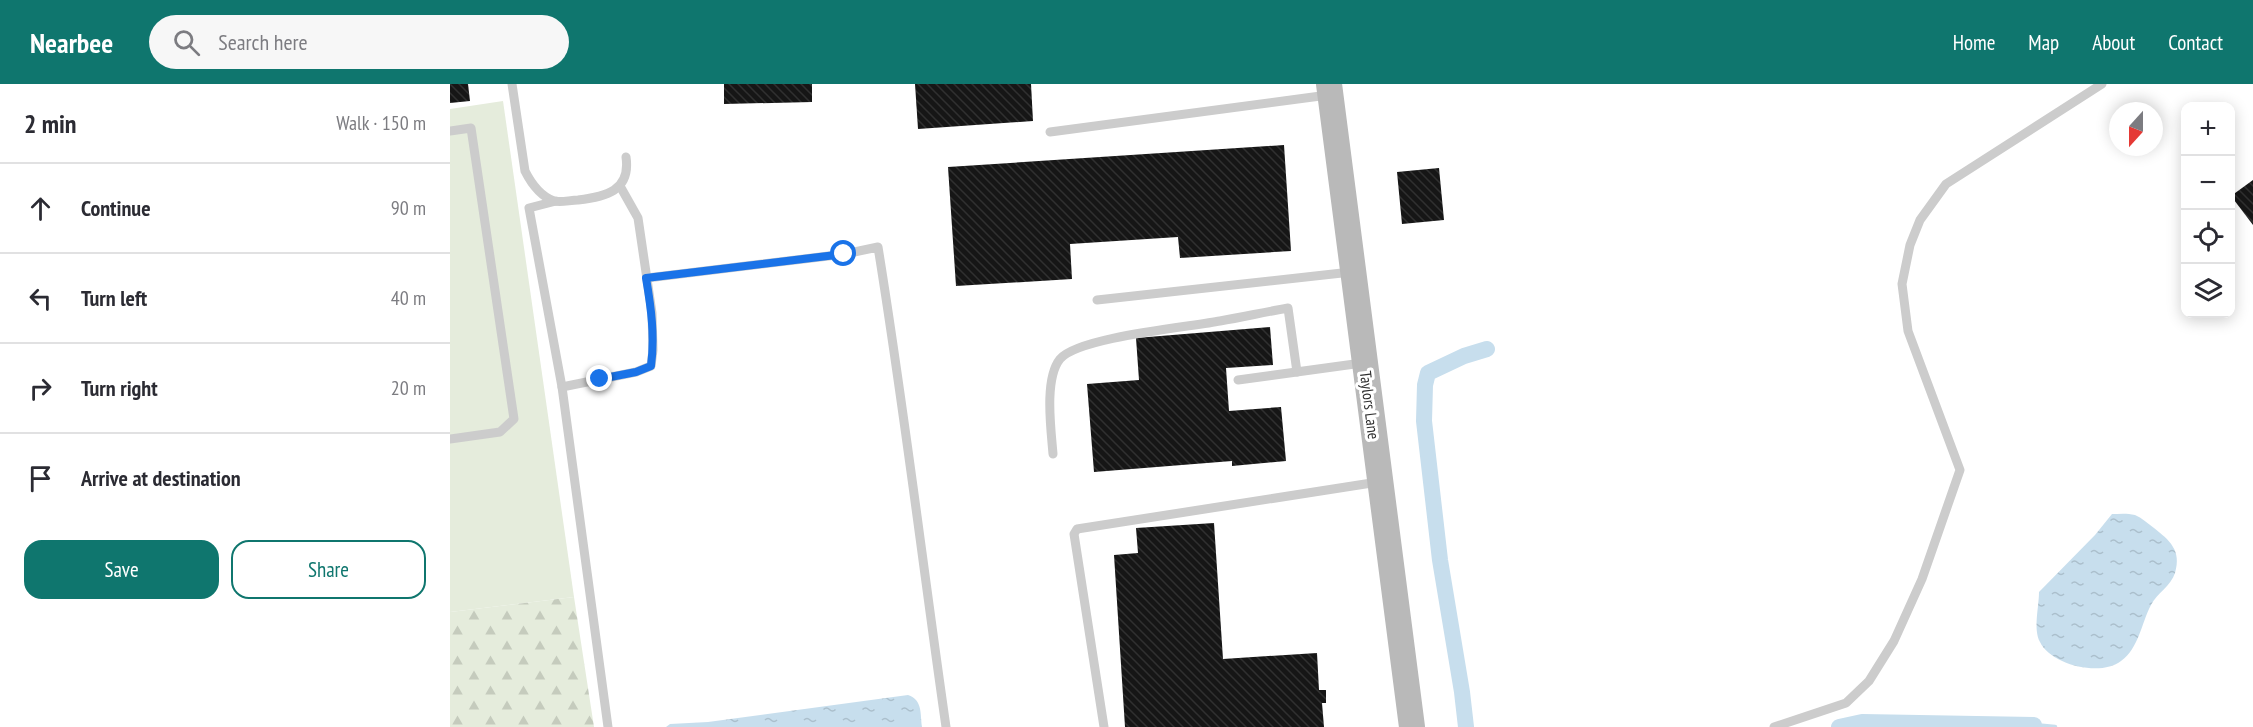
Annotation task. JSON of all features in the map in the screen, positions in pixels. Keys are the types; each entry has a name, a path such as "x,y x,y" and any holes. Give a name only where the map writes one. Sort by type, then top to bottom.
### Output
{"street":[{"name":"Taylors Lane","path":"1330,89 1412,727"}],"lane":[{"path":"512,84 525,171 531,183 542,195 556,201"},
{"path":"1774,727 1846,703 1869,681 1894,641 1922,579 1960,470 1908,331 1902,284 1910,245 1920,220 1946,184 2102,84"},
{"path":"1050,132 1330,89"},
{"path":"450,131 471,128 514,419 500,432 450,439"},
{"path":"608,727 562,387 529,208 556,201 591,198 612,193 620,186 628,169 626,157"},
{"path":"562,387 636,372 651,366 652,313 638,218 620,186"},
{"path":"646,278 878,248 898,375 946,727"},
{"path":"1097,300 1353,272"},
{"path":"1053,453 1049,403 1053,377 1060,358 1072,351 1114,337 1218,322 1288,308 1297,372"},
{"path":"1238,380 1365,362"},
{"path":"1104,727 1074,534 1077,529 1380,482"}],"green space":[{"path":"503,101 574,597 450,612 450,109"},
{"path":"574,597 594,727 450,727 450,612"}],"water":[{"path":"2112,514 2135,515 2165,537 2173,546 2177,565 2170,582 2151,605 2136,643 2127,656 2112,666 2089,668 2077,666 2054,657 2040,642 2037,624 2039,592 2095,535"},
{"path":"908,695 913,697 918,704 922,727 666,727 670,724 708,722"}],"building":[{"path":"450,84 468,84 470,101 450,103"},
{"path":"724,84 812,84 812,102 724,104"},
{"path":"915,84 1031,84 1033,121 918,129"},
{"path":"1284,145 1291,251 1180,258 1178,237 1070,244 1072,279 956,286 948,167"},
{"path":"1439,168 1444,220 1402,224 1397,172"},
{"path":"2253,180 2253,225 2235,201 2235,193"},
{"path":"1270,327 1273,365 1226,368 1229,411 1281,407 1286,461 1232,466 1232,461 1094,472 1087,384 1139,380 1136,338"},
{"path":"1214,523 1223,659 1317,653 1319,690 1326,690 1326,703 1322,703 1324,727 1125,727 1114,555 1138,553 1136,528"}],"waterway":[{"path":"1466,727 1440,560 1424,421 1425,385 1428,373 1464,356 1487,349"},
{"path":"1839,727 1862,722 2034,725"},
{"path":"2034,725 2055,727"}],"route":[{"path":"600,379 636,372 651,366 652,313 646,278 844,254"}]}
